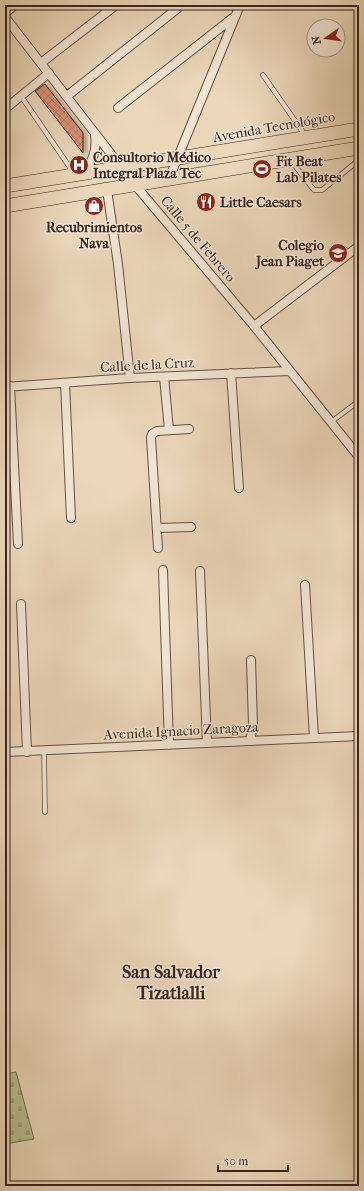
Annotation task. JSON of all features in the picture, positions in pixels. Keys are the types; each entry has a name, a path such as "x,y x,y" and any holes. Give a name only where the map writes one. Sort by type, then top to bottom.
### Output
{"main road":[{"name":"Avenida Tecnológico","path":"5,186 359,129"},
{"path":"5,206 359,148"}],"street":[{"path":"5,13 16,5"},
{"path":"41,63 116,5"},
{"path":"169,179 240,5"},
{"path":"67,96 178,8"},
{"path":"118,108 235,16"},
{"name":"Calle 5 de Febrero","path":"5,17 50,73 121,168 254,326 359,457"},
{"path":"5,109 50,73"},
{"path":"78,175 94,159 96,145 95,134"},
{"path":"107,190 118,264 130,378"},
{"path":"254,326 359,246"},
{"name":"Calle de la Cruz","path":"8,387 130,378 290,371"},
{"path":"231,373 239,488"},
{"path":"164,377 169,430"},
{"path":"65,383 71,518"},
{"path":"8,387 18,544"},
{"path":"158,548 151,438 155,432 188,429"},
{"path":"157,528 191,527"},
{"path":"163,570 169,745"},
{"path":"200,571 207,743"},
{"path":"305,585 314,738"},
{"path":"21,604 27,752"},
{"path":"250,741 254,718 251,660"},
{"name":"Avenida Ignacio Zaragoza","path":"5,752 359,736"}],"lane":[{"path":"263,75 306,137"},
{"path":"21,96 78,175"},
{"path":"290,160 314,190 322,190 359,160"},
{"path":"331,422 359,401"},
{"path":"44,751 45,812"}],"green space":[{"path":"16,1072 34,1139 5,1144 5,1074"}],"building":[{"path":"45,84 83,133 83,153 35,91"}],"place":[{"name":"Consultorio Médico Integral Plaza Tec","path":"79,165"},
{"name":"Fit Beat Lab Pilates","path":"262,169"},
{"name":"Little Caesars","path":"206,202"},
{"name":"Recubrimientos Nava","path":"94,206"},
{"name":"Colegio Jean Piaget","path":"338,253"}],"district":[{"name":"San Salvador Tizatlalli","path":"171,982"}]}
